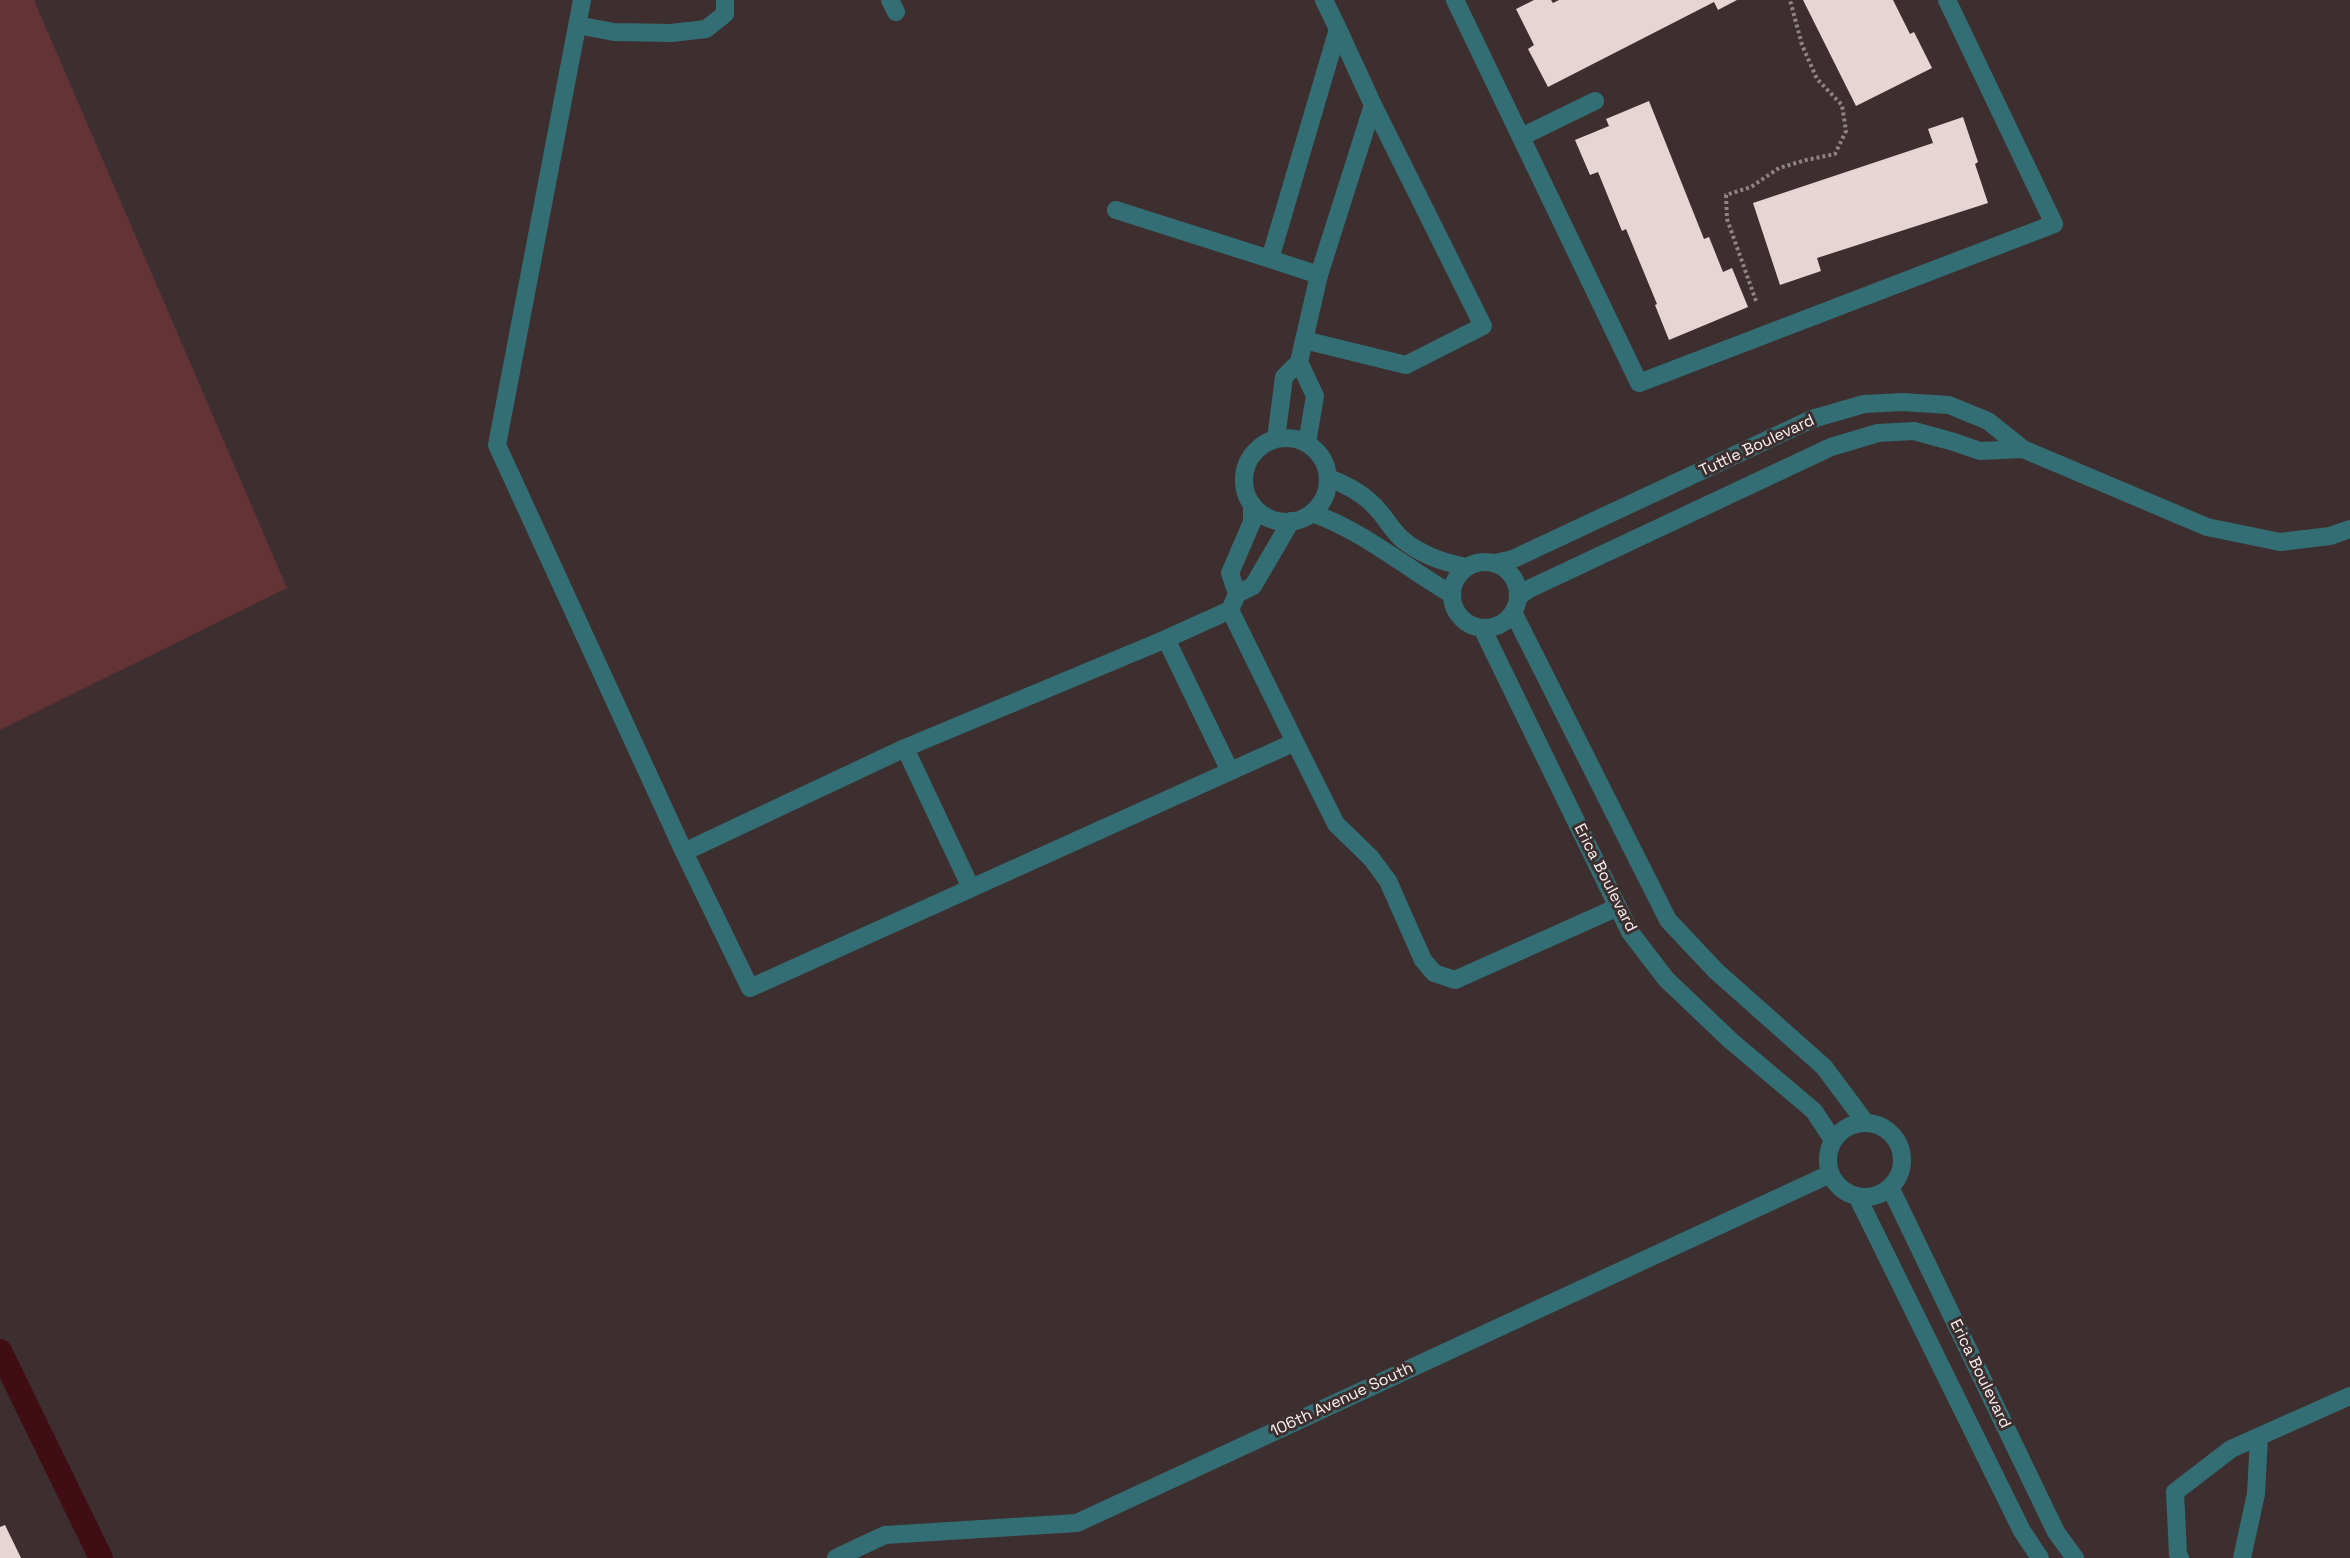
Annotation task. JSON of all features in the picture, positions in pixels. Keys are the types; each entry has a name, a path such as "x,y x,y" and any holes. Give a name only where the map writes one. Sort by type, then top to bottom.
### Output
{"street":[{"path":"582,0 497,445 684,852 750,988 1294,742"},
{"path":"577,25 614,32 671,33 706,29 725,14 725,0"},
{"path":"1304,340 1406,365 1483,326 1373,105 1324,0"},
{"path":"1455,0 1640,383 2054,224 1947,0"},
{"path":"1270,259 1338,29"},
{"path":"1521,137 1595,101"},
{"path":"1276,439 1284,377 1299,362 1319,275 1373,105"},
{"path":"1116,210 1319,275"},
{"path":"1299,362 1316,396 1307,443"},
{"name":"Tuttle Boulevard","path":"1495,563 1513,559 1812,419 1864,404 1902,402 1949,405 1988,421 2023,449 2208,526 2280,542 2330,536 2350,529"},
{"name":"Tuttle Boulevard","path":"1516,604 1539,584 1832,447 1878,433 1914,431 1980,451 2023,449"},
{"path":"1294,438 1307,443 1322,458 1328,478 1324,497 1312,513 1300,520 1273,520 1252,504 1246,491 1244,477 1248,463 1255,451 1266,442 1294,438"},
{"path":"1328,478 1348,485 1361,494 1378,509 1400,538 1422,553 1439,561 1467,567"},
{"path":"1252,504 1252,522 1230,573 1233,602 1294,742 1336,824 1371,858 1388,881 1423,960 1434,973 1455,980 1618,907"},
{"path":"1312,513 1335,521 1360,535 1451,594"},
{"path":"684,852 906,748 1166,639 1233,602 1253,586 1291,521"},
{"path":"1516,604 1500,624 1482,628 1461,619 1455,610 1451,594 1456,578 1467,567 1484,561 1495,563 1512,576 1517,586 1516,604 1668,920 1716,971 1824,1067 1865,1122"},
{"name":"Erica Boulevard","path":"1482,628 1630,932 1666,979 1730,1040 1814,1111 1833,1140"},
{"path":"1166,639 1230,771"},
{"path":"906,748 972,888"},
{"path":"1865,1122 1877,1124 1897,1140 1902,1165 1898,1177 1890,1187 1880,1194 1869,1197 1846,1192 1830,1174 1827,1162 1828,1151 1841,1130 1852,1124 1865,1122"},
{"name":"106th Avenue South","path":"836,1558 885,1535 1077,1523 1830,1174"},
{"name":"Erica Boulevard","path":"1890,1187 2056,1532 2075,1558"},
{"name":"Erica Boulevard","path":"1857,1196 2022,1531 2040,1558"},
{"path":"2180,1558 2175,1492 2231,1449 2350,1396"},
{"path":"2242,1558 2256,1494 2259,1437"}],"path":[{"path":"1756,301 1727,219 1726,195 1751,187 1779,168 1835,154 1846,131 1842,105 1817,79 1802,45 1791,0"}],"shaded area":[{"path":"0,0 34,0 287,588 0,730"}],"building":[{"path":"1534,0 1551,0 1553,3 1559,0 1737,0 1718,10 1714,2 1548,87 1528,49 1534,45 1516,9"},
{"path":"1803,0 1893,0 1910,34 1914,32 1932,68 1856,106"},
{"path":"1649,101 1704,239 1709,237 1723,272 1732,268 1748,307 1669,340 1655,305 1657,304 1626,229 1622,231 1598,172 1590,175 1575,140 1609,126 1606,119"},
{"path":"1963,117 1978,162 1975,164 1988,203 1817,258 1821,271 1780,285 1753,203 1933,143 1928,129"},
{"path":"5,1525 21,1558 0,1558 0,1527"}],"waterway":[{"path":"0,1351 101,1558"}]}
